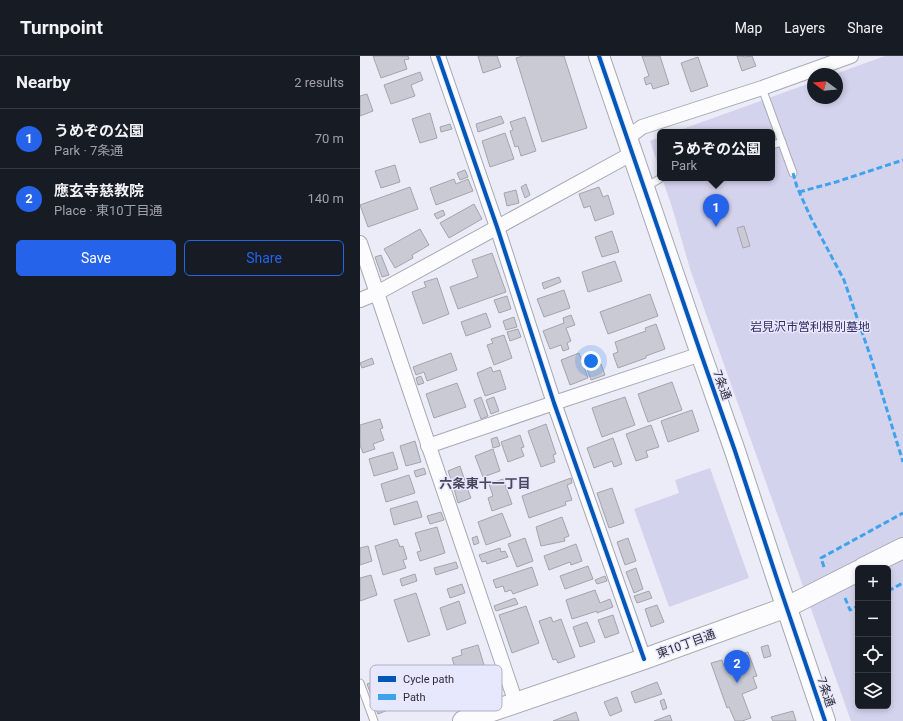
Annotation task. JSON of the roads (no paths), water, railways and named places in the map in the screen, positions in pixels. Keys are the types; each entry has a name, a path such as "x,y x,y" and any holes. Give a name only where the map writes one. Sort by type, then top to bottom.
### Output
{"street":[{"path":"438,56 497,227 554,403 644,659"},
{"name":"7条通","path":"599,56 735,451 825,721"},
{"path":"360,300 377,293 497,227 630,145 642,127 762,88 852,56"},
{"path":"360,243 516,703"},
{"path":"428,446 701,354"},
{"path":"869,565 903,548"},
{"name":"東10丁目通","path":"502,708 644,659 787,607 855,573"},
{"name":"東10丁目通","path":"463,721 492,711"}],"lane":[{"path":"762,88 793,173"},
{"path":"775,144 782,142"},
{"path":"644,188 657,180"},
{"path":"360,683 370,710"},
{"path":"370,711 374,721"}],"place":[{"name":"うめぞの公園","path":"716,227"},
{"name":"應玄寺慈教院","path":"737,683"}],"district":[{"name":"六条東十一丁目","path":"485,483"}],"park label":[{"name":"岩見沢市営利根別墓地","path":"810,327"}]}
